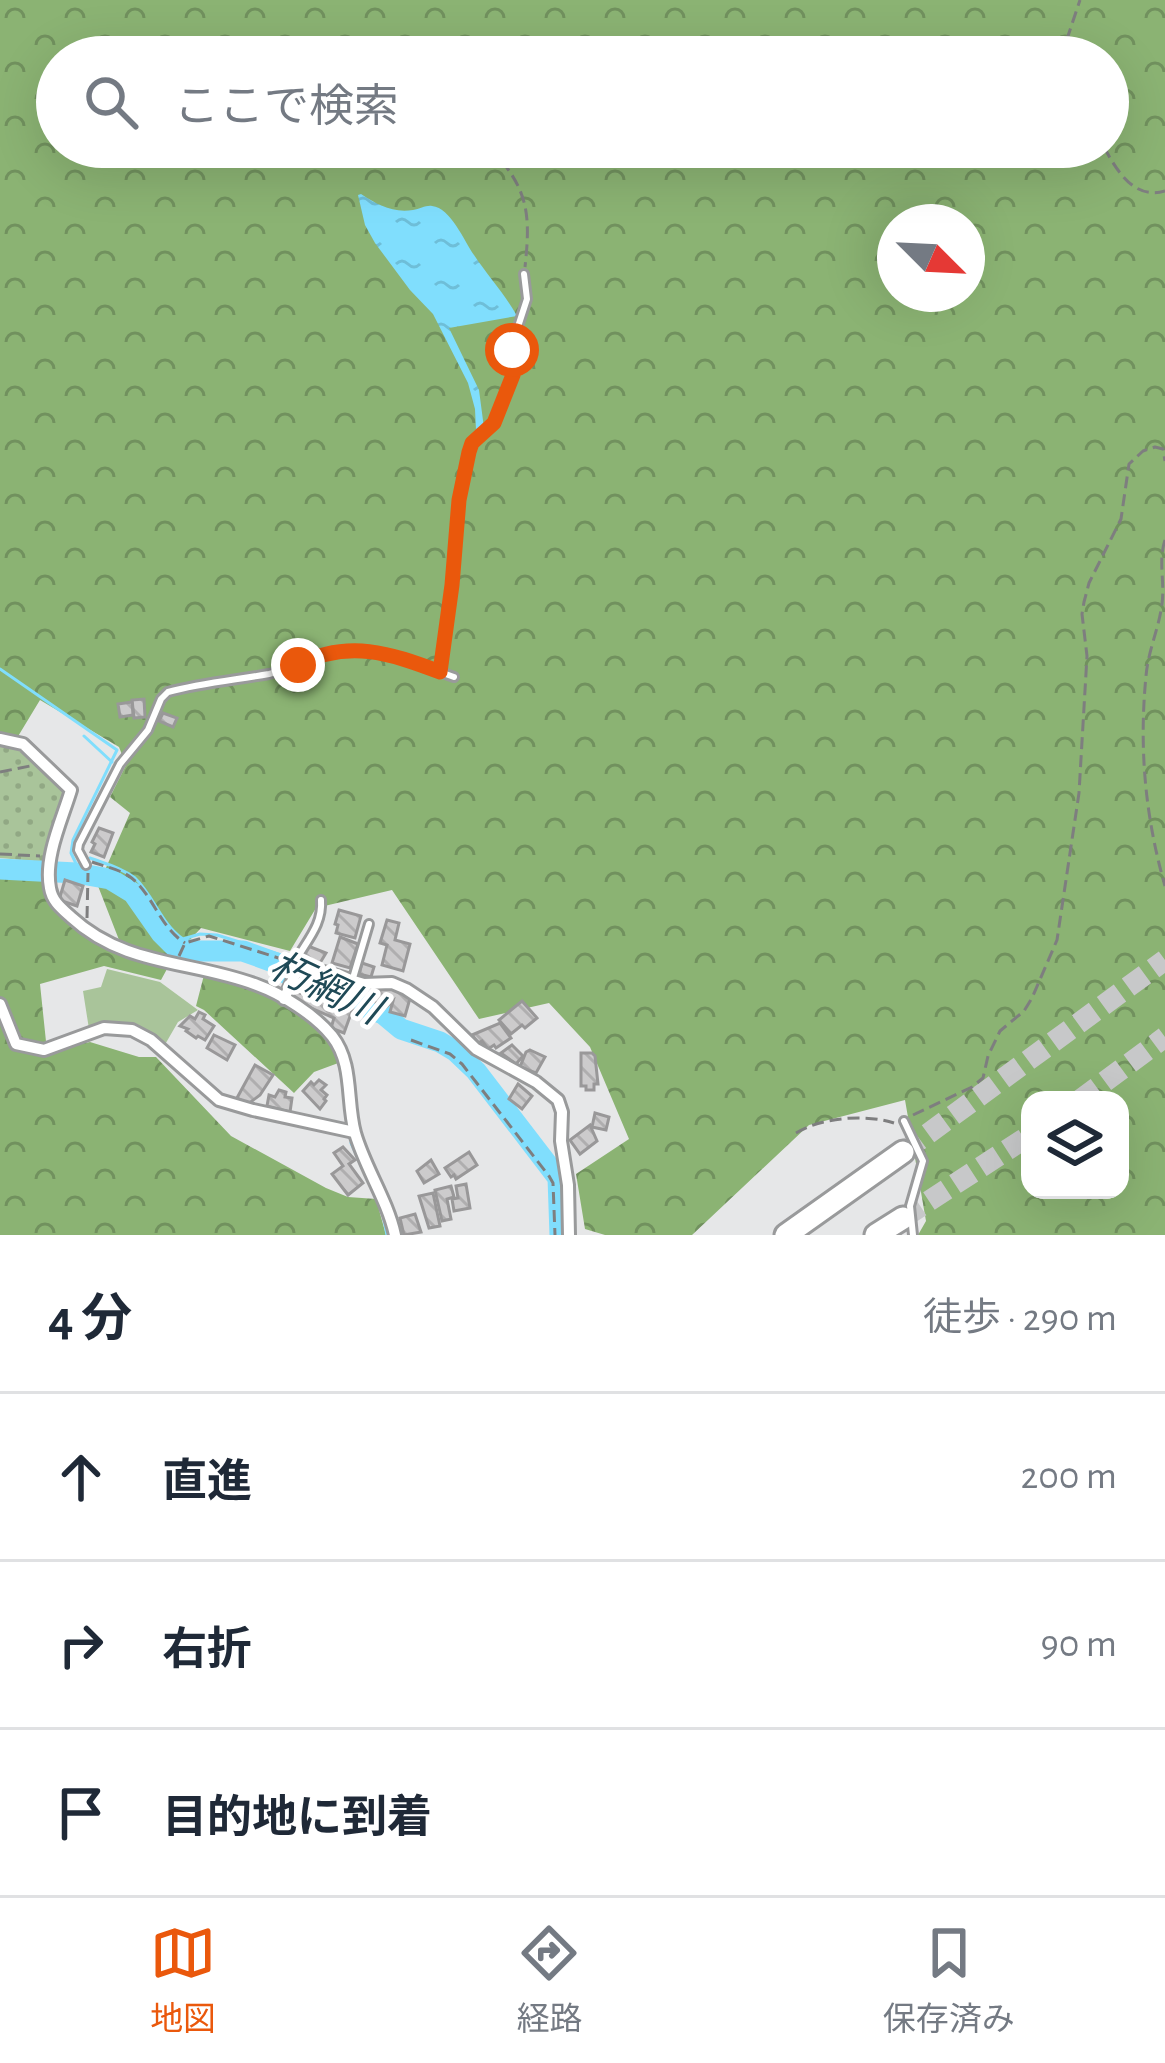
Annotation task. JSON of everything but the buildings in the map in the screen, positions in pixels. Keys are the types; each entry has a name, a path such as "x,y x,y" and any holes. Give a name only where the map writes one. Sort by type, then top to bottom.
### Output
{"highway":[{"path":"786,1235 903,1153"},
{"path":"876,1235 908,1227"}],"street":[{"path":"0,739 23,744 71,790 51,856 49,884 53,900 87,932 122,951 261,986 332,1036 345,1061 354,1132 390,1211 394,1235"},
{"path":"284,999 299,966 364,984 392,983 406,988 476,1049 536,1082 558,1100 569,1235"},
{"path":"0,1004 16,1044 44,1050 104,1028 132,1030 151,1040 219,1100 354,1132"}],"lane":[{"path":"440,672 459,500 469,452 472,443 494,423 511,383 513,342 527,299 524,274"},
{"path":"85,864 79,844 120,764 148,730 168,692 271,673 343,650 404,658 454,677"},
{"path":"295,968 307,938 317,929 321,900"},
{"path":"353,979 369,924"},
{"path":"904,1121 923,1161 908,1227"}],"path":[{"path":"1068,36 1080,0"},
{"path":"509,168 525,200 524,274"},
{"path":"1118,168 1129,184 1143,192 1165,191"},
{"path":"796,1132 809,1124 869,1118 898,1124 972,1087 983,1078 1000,1031 1032,998 1057,940 1079,793 1087,656 1084,602 1121,519 1129,464 1155,447 1163,449 1165,460"},
{"path":"1165,540 1160,554 1162,606 1146,673 1144,716 1145,797 1165,886"},
{"path":"0,772 44,764"},
{"path":"0,854 51,856"},
{"path":"85,864 112,868 138,884 183,947 209,936 295,968"},
{"path":"87,932 89,882"},
{"path":"412,1040 450,1054 462,1064 549,1176 555,1235"},
{"path":"549,1176 558,1171"}],"green space":[{"path":"0,0 1165,0 1165,1235 918,1235 926,1221 905,1100 809,1125 692,1235 605,1235 585,1229 576,1174 629,1139 590,1047 549,1003 479,1019 392,890 316,908 290,951 201,928 173,958 161,980 104,966 40,984 47,1051 90,1042 139,1057 156,1057 231,1136 326,1188 348,1197 376,1199 386,1235 0,1235 0,874 51,877 54,903 81,929 121,945 98,886 130,813 110,797 126,765 119,747 40,700 17,738 0,732"},
{"path":"0,736 19,747 64,791 46,862 0,858"},
{"path":"107,969 160,982 198,1010 178,1022 163,1048 119,1025 89,1029 83,991 101,987"},
{"path":"204,975 266,994 300,1013 316,1026 341,1062 314,1072 294,1093 196,1006"}],"water":[{"path":"361,194 392,209 439,208 517,316 449,328 479,390 484,428 476,430 468,383 433,314 410,290 365,225"}],"waterway":[{"path":"0,669 117,750 73,840 71,853 81,874"},
{"path":"84,736 112,762"},
{"path":"90,858 135,878 183,939 217,935 294,959"},
{"name":"朽網川","path":"0,869 110,879 133,893 176,948 243,951 279,964 304,983 383,1014 401,1029 455,1051 476,1071 558,1178 560,1235"},
{"path":"351,1143 358,1158"},
{"path":"382,1210 387,1235"}],"tunnel":[{"path":"903,1152 1165,960"},
{"path":"1092,1091 1165,1037"},
{"path":"903,1218 1021,1141"}],"route":[{"path":"298,665 327,652 362,650 404,658 440,672 459,500 469,452 472,443 494,423 513,375 512,350"}]}
